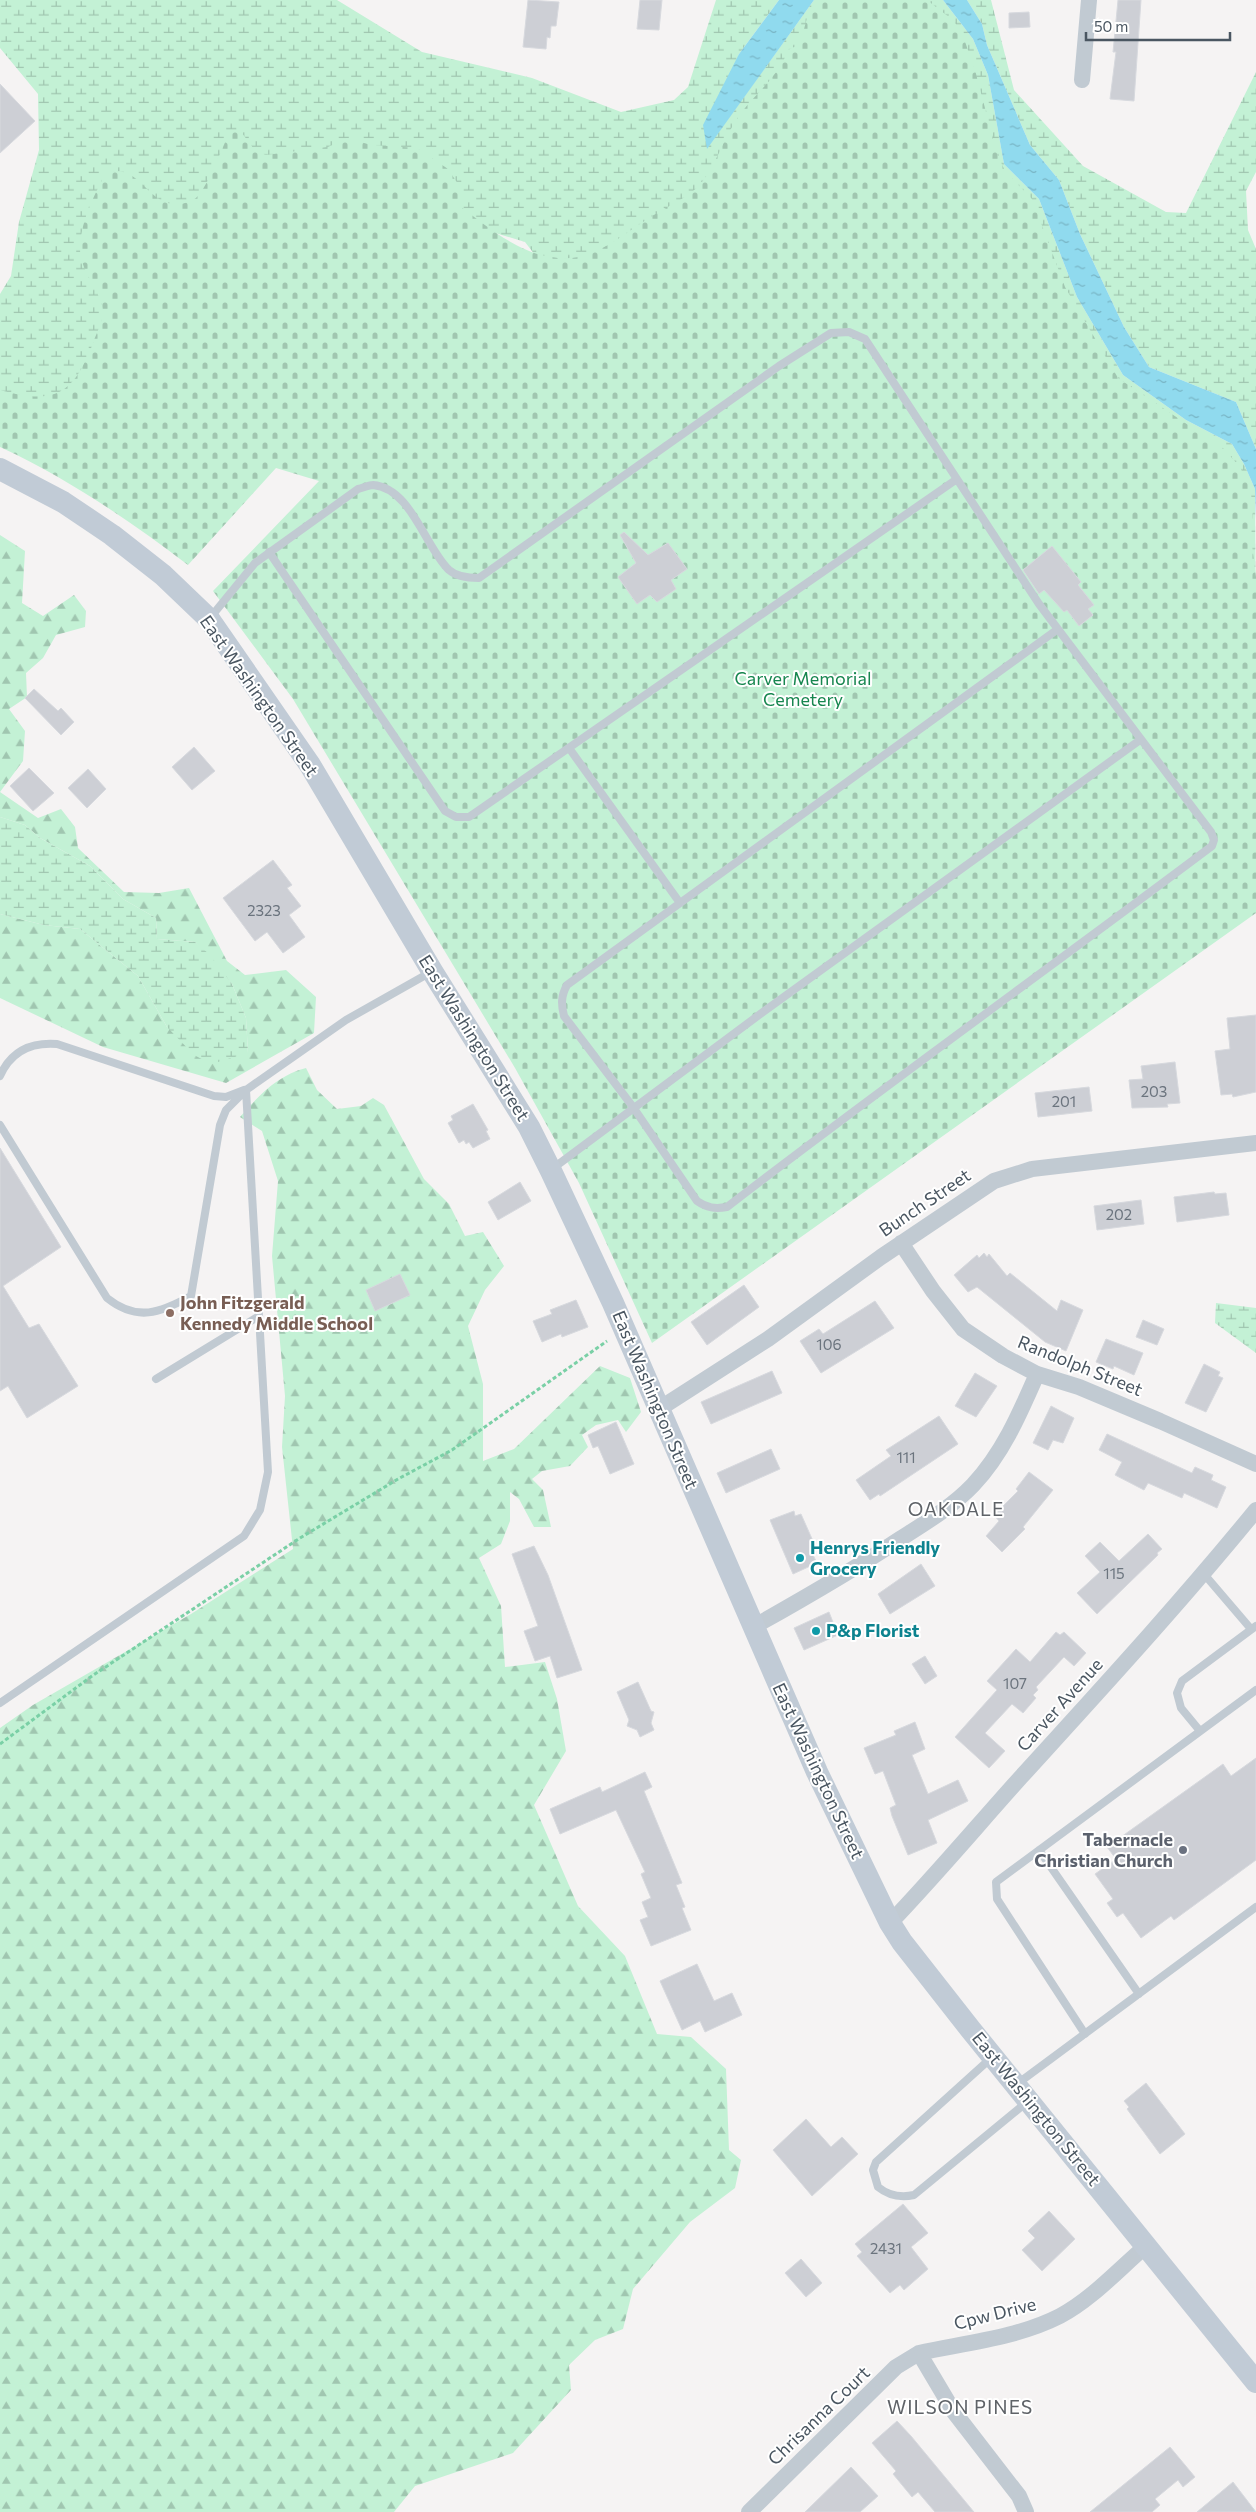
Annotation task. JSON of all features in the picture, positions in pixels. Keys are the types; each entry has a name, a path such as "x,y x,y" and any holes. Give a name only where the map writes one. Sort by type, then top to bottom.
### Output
{"main road":[{"name":"East Washington Street","path":"0,469 63,502 112,535 163,575 209,619 310,765 432,971 529,1127 551,1170 624,1329 843,1829 890,1924 902,1942 993,2056 1256,2382"}],"street":[{"path":"1082,80 1089,0"},
{"name":"Bunch Street","path":"659,1409 768,1339 901,1243 994,1181 1019,1172 1256,1143"},
{"name":"Randolph Street","path":"901,1243 963,1329 1003,1356 1037,1374 1078,1387 1256,1464"},
{"path":"754,1628 847,1574 935,1516 972,1486 994,1458 1013,1428 1037,1374"},
{"name":"Carver Avenue","path":"890,1924 950,1860 1204,1574 1256,1510"},
{"name":"Cpw Drive","path":"918,2353 1031,2329 1059,2316 1076,2306 1146,2246"},
{"path":"918,2353 954,2412 1019,2496 1026,2512"},
{"name":"Chrisanna Court","path":"749,2512 896,2367 918,2353"}],"lane":[{"path":"209,619 255,563 358,489 372,485 387,489 400,498 450,570 464,578 479,578 779,366 831,333 849,332 865,340 1058,629 1211,832 1214,840 1212,846 1021,990 821,1135 727,1207 716,1209 704,1206 697,1201 633,1108 564,1016 561,1005 562,993 567,985 1058,629"},
{"path":"269,552 445,811 456,817 469,817 957,479"},
{"path":"551,1170 633,1108 1140,740"},
{"path":"569,748 680,903"},
{"path":"0,1125 107,1298 126,1310 138,1314 152,1312 191,1296 220,1125 226,1110 246,1090 346,1020 432,971"},
{"path":"0,1076 14,1054 39,1043 57,1044 214,1096 226,1097 246,1090"},
{"path":"0,1057 7,1063"},
{"path":"0,1703 244,1536 260,1510 268,1472 246,1090"},
{"path":"156,1379 259,1316"},
{"path":"1200,1731 1182,1708 1177,1693 1182,1681 1254,1627 1204,1574"},
{"path":"1085,2034 997,1899 996,1882 1256,1690"},
{"path":"1040,1850 1138,1994"},
{"path":"993,2056 876,2162 873,2170 878,2187 893,2196 904,2198 914,2195 1085,2034 1256,1907"}],"path":[{"path":"0,1744 100,1671 300,1538 398,1479 452,1450 624,1329"}],"green space":[{"path":"0,0 337,0 422,52 532,78 621,112 674,100 688,87 716,0 779,0 739,54 707,148 814,0 943,0 973,39 988,75 1004,164 1039,199 1077,297 1123,375 1186,420 1232,444 1244,464 1255,489 1256,644 673,216 558,285 525,242 341,186 120,367 0,423 0,294 11,276 19,222 39,150 38,94 0,48"},
{"name":"Carver Memorial Cemetery","path":"821,0 927,0 954,21 963,36 975,70 997,154 1005,171 1032,199 1065,287 1118,378 1224,449 1240,467 1250,489 1253,509 1251,537 1256,577 1256,913 652,1343 579,1183 515,1068 293,699 213,591 319,481 276,468 188,565 97,501 49,472 0,447 0,390 34,396 48,396 59,392 69,385 78,375 85,361 100,325 103,311 100,298 82,263 80,246 83,227 89,209 105,174 115,171 125,172 133,176 160,200 181,204 193,200 201,192 229,134 239,129 256,152 266,155 328,147 347,138 371,145 417,148 448,169 464,193 461,207 501,236 530,251 546,256 562,258 579,257 598,251 616,241 698,187 711,168 741,113 778,70 788,50 800,44 807,18"},
{"path":"967,0 991,0 1014,90 1083,166 1166,212 1186,213 1256,72 1256,172 1246,191 1248,230 1256,249 1256,449 1236,402 1149,367 1124,327 1080,234 1059,180 1030,145 987,45 982,24"},
{"path":"0,535 25,551 22,603 43,616 74,595 86,611 85,627 56,635 43,658 26,673 27,697 9,709 25,731 23,761 0,792"},
{"path":"0,792 38,818 61,809 75,827 78,848 124,892 159,893 189,888 227,961 245,975 286,970 316,997 314,1033 226,1083 103,1047 0,998 0,914 44,925 80,929 138,976 167,1027 248,1053 246,1018 232,984 195,942 157,939 156,918 123,899 90,866 40,838 25,825 0,817"},
{"path":"0,817 25,825 40,838 90,866 123,899 156,918 157,939 195,942 209,954 232,984 246,1018 248,1053 211,1064 194,1055 167,1027 138,976 80,929 44,925 0,914"},
{"path":"306,1068 317,1090 337,1109 361,1106 373,1098 384,1105 424,1179 449,1204 465,1236 483,1232 504,1266 485,1290 468,1326 483,1384 483,1461 514,1449 600,1366 630,1378 641,1412 626,1432 618,1420 596,1425 582,1435 588,1447 570,1466 542,1471 532,1479 543,1490 551,1527 534,1527 519,1499 510,1492 510,1521 501,1544 479,1558 501,1606 505,1667 545,1662 557,1699 566,1751 534,1805 578,1906 625,1956 657,2034 691,2037 726,2069 729,2150 741,2160 735,2188 690,2222 633,2289 623,2329 595,2340 569,2365 571,2390 513,2453 415,2486 394,2512 0,2512 0,1728 33,1705 191,1614 293,1549 282,1447 285,1396 272,1256 278,1181 262,1131 240,1117 269,1087 286,1076"},
{"path":"1216,1303 1256,1308 1256,1353 1215,1323"}],"water":[{"path":"779,0 814,0 707,149 703,125 739,54"},
{"path":"943,0 967,0 982,24 987,45 1030,145 1059,180 1080,234 1124,327 1149,367 1236,402 1256,449 1256,520 1255,489 1244,464 1232,444 1186,420 1123,375 1077,297 1039,199 1004,164 988,75 973,39"}],"building":[{"path":"528,0 559,2 556,26 551,26 550,38 547,37 546,49 523,47"},
{"path":"640,0 662,0 659,30 637,29"},
{"path":"1118,0 1141,0 1134,101 1110,99 1116,52 1113,52"},
{"path":"1029,12 1030,27 1009,28 1009,13"},
{"path":"0,84 35,121 0,153"},
{"path":"624,532 648,555 668,543 687,569 671,580 676,589 657,602 650,595 637,604 618,577 636,563 620,535"},
{"path":"1052,546 1081,582 1078,585 1094,605 1088,609 1093,615 1079,626 1067,610 1064,612 1044,590 1039,594 1023,570"},
{"path":"34,689 58,711 61,708 74,722 61,735 25,698"},
{"path":"194,747 215,771 192,790 172,767"},
{"path":"29,768 54,793 33,811 10,786"},
{"path":"88,769 106,789 87,808 68,788"},
{"path":"273,860 292,885 287,888 301,906 289,915 305,937 283,953 267,932 255,941 223,898"},
{"path":"1256,1015 1256,1092 1233,1097 1232,1094 1221,1095 1215,1051 1230,1049 1227,1018"},
{"path":"1175,1062 1180,1103 1167,1104 1168,1107 1132,1108 1129,1080 1143,1079 1141,1066"},
{"path":"1089,1087 1092,1111 1038,1117 1035,1093"},
{"path":"473,1104 488,1130 486,1131 490,1139 473,1148 469,1142 466,1144 464,1140 459,1143 448,1123 453,1120 451,1116"},
{"path":"0,1148 61,1247 3,1286 29,1328 39,1324 78,1386 27,1418 8,1386 0,1391"},
{"path":"520,1182 531,1201 498,1220 488,1202"},
{"path":"1214,1192 1215,1194 1226,1193 1229,1215 1177,1222 1174,1197"},
{"path":"1141,1200 1144,1224 1097,1230 1094,1206"},
{"path":"984,1253 987,1257 989,1254 1007,1276 1010,1273 1057,1311 1061,1300 1083,1310 1066,1351 1045,1342 977,1287 968,1292 954,1275 977,1255 979,1258"},
{"path":"400,1274 410,1295 375,1311 366,1290"},
{"path":"744,1285 759,1307 707,1345 691,1322"},
{"path":"576,1300 588,1327 562,1337 561,1334 542,1342 533,1321 552,1314 550,1310"},
{"path":"875,1301 894,1328 821,1373 800,1341 819,1329 823,1334"},
{"path":"1143,1320 1164,1329 1157,1345 1136,1337"},
{"path":"1106,1339 1143,1353 1134,1375 1114,1366 1113,1369 1096,1362"},
{"path":"1204,1364 1220,1372 1218,1376 1223,1378 1206,1412 1185,1403"},
{"path":"772,1371 782,1393 711,1424 701,1402"},
{"path":"975,1373 997,1386 976,1417 955,1406"},
{"path":"1051,1406 1074,1418 1063,1443 1053,1440 1048,1450 1033,1443"},
{"path":"939,1416 958,1444 880,1496 879,1494 870,1500 856,1480 891,1456 886,1450"},
{"path":"616,1422 634,1464 610,1474 598,1446 593,1448 588,1435"},
{"path":"1107,1434 1192,1473 1195,1467 1213,1475 1211,1480 1226,1487 1217,1508 1184,1493 1182,1498 1148,1483 1144,1490 1115,1475 1122,1462 1099,1450"},
{"path":"771,1449 780,1469 726,1493 717,1473"},
{"path":"1029,1472 1053,1490 1023,1527 1025,1529 1002,1552 986,1536 999,1521 994,1515 1018,1491 1016,1489"},
{"path":"794,1511 795,1516 801,1514 817,1550 812,1553 817,1563 793,1574 770,1520"},
{"path":"1148,1534 1162,1549 1097,1614 1077,1593 1100,1572 1085,1556 1100,1542 1119,1561"},
{"path":"534,1546 548,1575 582,1670 557,1678 550,1656 535,1661 524,1631 538,1626 512,1554"},
{"path":"921,1564 935,1586 890,1614 878,1594"},
{"name":"P&p Florist","path":"829,1612 838,1635 804,1650 794,1628"},
{"path":"1056,1632 1060,1635 1064,1632 1086,1653 1074,1666 1064,1657 1036,1687 1038,1690 1033,1695 1036,1698 1023,1713 1012,1704 985,1733 1005,1751 989,1768 955,1737 997,1690 987,1681 1016,1649 1030,1662"},
{"path":"925,1656 937,1676 925,1684 912,1664"},
{"path":"638,1682 651,1711 654,1712 651,1723 654,1730 640,1737 637,1730 627,1726 629,1720 617,1692"},
{"path":"915,1722 925,1749 912,1755 928,1794 958,1780 968,1801 928,1820 937,1843 908,1855 892,1816 890,1808 896,1805 883,1771 875,1774 864,1748 896,1735 894,1731"},
{"name":"Tabernacle Christian Church","path":"1256,1758 1256,1860 1174,1920 1171,1916 1141,1938 1123,1913 1117,1917 1107,1903 1113,1899 1095,1874 1116,1859 1107,1847 1223,1764 1231,1776"},
{"path":"645,1772 652,1787 644,1791 682,1883 676,1885 685,1907 682,1908 691,1930 651,1946 640,1920 648,1917 642,1902 651,1898 641,1874 645,1872 616,1810 560,1834 550,1809 600,1787 602,1792"},
{"path":"697,1964 714,2001 732,1993 742,2015 705,2032 700,2021 682,2030 660,1981"},
{"path":"1146,2083 1185,2134 1160,2154 1127,2109 1129,2107 1124,2101"},
{"path":"806,2119 831,2147 842,2137 858,2154 812,2196 773,2150"},
{"path":"903,2204 928,2233 911,2247 928,2269 904,2290 900,2285 890,2293 857,2256 862,2252 855,2244"},
{"path":"1049,2211 1075,2239 1042,2271 1022,2250 1035,2238 1028,2231"},
{"path":"801,2259 822,2283 806,2297 785,2273"},
{"path":"897,2421 974,2512 935,2512 918,2492 912,2497 893,2474 896,2471 872,2443"},
{"path":"1170,2447 1195,2477 1183,2487 1178,2480 1155,2499 1160,2505 1152,2512 1090,2512"},
{"path":"851,2467 878,2496 860,2512 805,2512"},
{"path":"1233,2482 1256,2512 1197,2512"}],"place":[{"name":"John Fitzgerald Kennedy Middle School","path":"170,1313"},
{"name":"Henrys Friendly Grocery","path":"800,1558"},
{"name":"P&p Florist","path":"816,1631"},
{"name":"Tabernacle Christian Church","path":"1183,1850"}],"district":[{"name":"OAKDALE","path":"956,1509"},
{"name":"WILSON PINES","path":"960,2407"}]}
